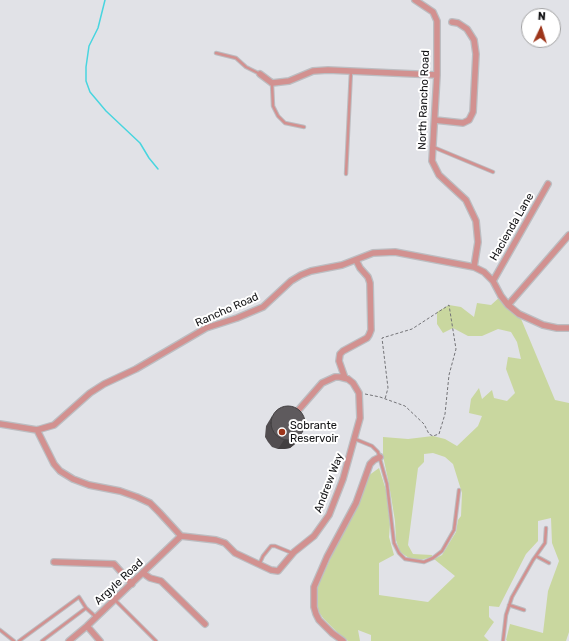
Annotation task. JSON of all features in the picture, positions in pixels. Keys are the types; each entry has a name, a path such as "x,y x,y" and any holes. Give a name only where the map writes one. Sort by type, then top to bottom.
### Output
{"street":[{"name":"North Rancho Road","path":"415,0 433,12 437,20 437,74 432,161 439,175 466,200 476,221 478,242 474,267"},
{"path":"435,120 463,123 469,120 473,112 476,54 474,40 466,28 458,23 452,22"},
{"path":"260,74 272,83 289,81 313,71 328,70 437,74"},
{"name":"Hacienda Lane","path":"493,281 548,184"},
{"path":"508,305 569,235"},
{"name":"Rancho Road","path":"0,424 37,430 54,425 90,393 99,387 136,369 206,328 237,318 263,307 291,281 311,270 342,265 373,253 395,252 474,267"},
{"path":"345,378 339,361 340,354 367,338 370,335 371,330 370,283 368,277 360,268 356,260"},
{"path":"474,267 484,272 493,281 508,305 519,314 543,325 557,328 569,328"},
{"path":"295,414 322,383 335,377 345,378 353,383 359,393"},
{"name":"Andrew Way","path":"181,536 216,540 225,543 235,553 271,570 278,570 293,553 314,536 329,514 343,479 355,439 360,418 359,393"},
{"path":"37,430 60,471 73,479 89,485 120,491 150,503 181,536"},
{"path":"343,641 332,633 319,620 314,607 314,588 327,557 356,503 370,464 380,457"},
{"name":"Argyle Road","path":"69,641 96,618 181,536"},
{"path":"54,562 114,564 132,584"},
{"path":"143,573 150,578 162,581 205,624"},
{"path":"87,626 100,641"}],"lane":[{"path":"216,53 236,58 246,67 260,74"},
{"path":"346,174 351,70"},
{"path":"272,83 273,106 278,116 285,123 304,127"},
{"path":"432,147 493,172"},
{"path":"355,439 372,446 378,452 387,484 394,543 398,553 405,559 424,562 433,558 442,551 454,530 459,490"},
{"path":"502,641 506,615 512,597 536,556 546,543 546,528"},
{"path":"259,565 263,556 271,546 275,546 293,553"},
{"path":"536,556 549,563"},
{"path":"19,641 79,597 86,608 96,618"},
{"path":"114,600 156,641"},
{"path":"509,605 524,610"},
{"path":"42,641 86,608"},
{"path":"0,630 14,641"}],"path":[{"path":"359,393 385,399 405,406 424,424 429,434 433,436 439,434 445,414 449,375 456,349 449,305 412,329 382,338 388,388 385,399"}],"green space":[{"path":"501,296 519,314 555,400 569,403 569,632 566,641 506,640 510,624 543,633 548,591 559,561 552,543 551,518 538,521 538,541 526,554 499,607 489,606 489,617 494,622 484,636 489,641 371,641 371,635 358,630 360,641 348,641 323,618 319,612 317,606 318,586 368,476 379,468 386,490 390,524 389,537 394,555 379,563 379,595 428,602 455,576 434,559 442,555 456,532 458,520 461,516 462,493 453,464 445,457 433,453 424,454 424,462 418,468 408,545 413,554 432,555 432,557 420,560 409,558 400,552 396,540 395,521 383,456 383,437 408,439 433,436 445,439 457,446 478,426 482,416 469,413 471,399 479,388 482,399 492,390 494,398 507,401 515,393 506,369 508,357 521,359 517,342 511,332 498,329 482,336 468,336 453,328 443,333 437,324 437,312 449,305 461,307 474,317 477,303 491,305"}],"building":[{"name":"Sobrante Reservoir","path":"285,406 291,406 295,407 302,413 305,423 304,430 298,437 291,440 285,440 281,439 274,433 271,426 271,420 272,416 278,409"}],"waterway":[{"path":"105,0 98,28 89,46 86,81 90,92 106,111 140,143 158,169"}],"place":[{"name":"Sobrante Reservoir","path":"282,432"}]}
